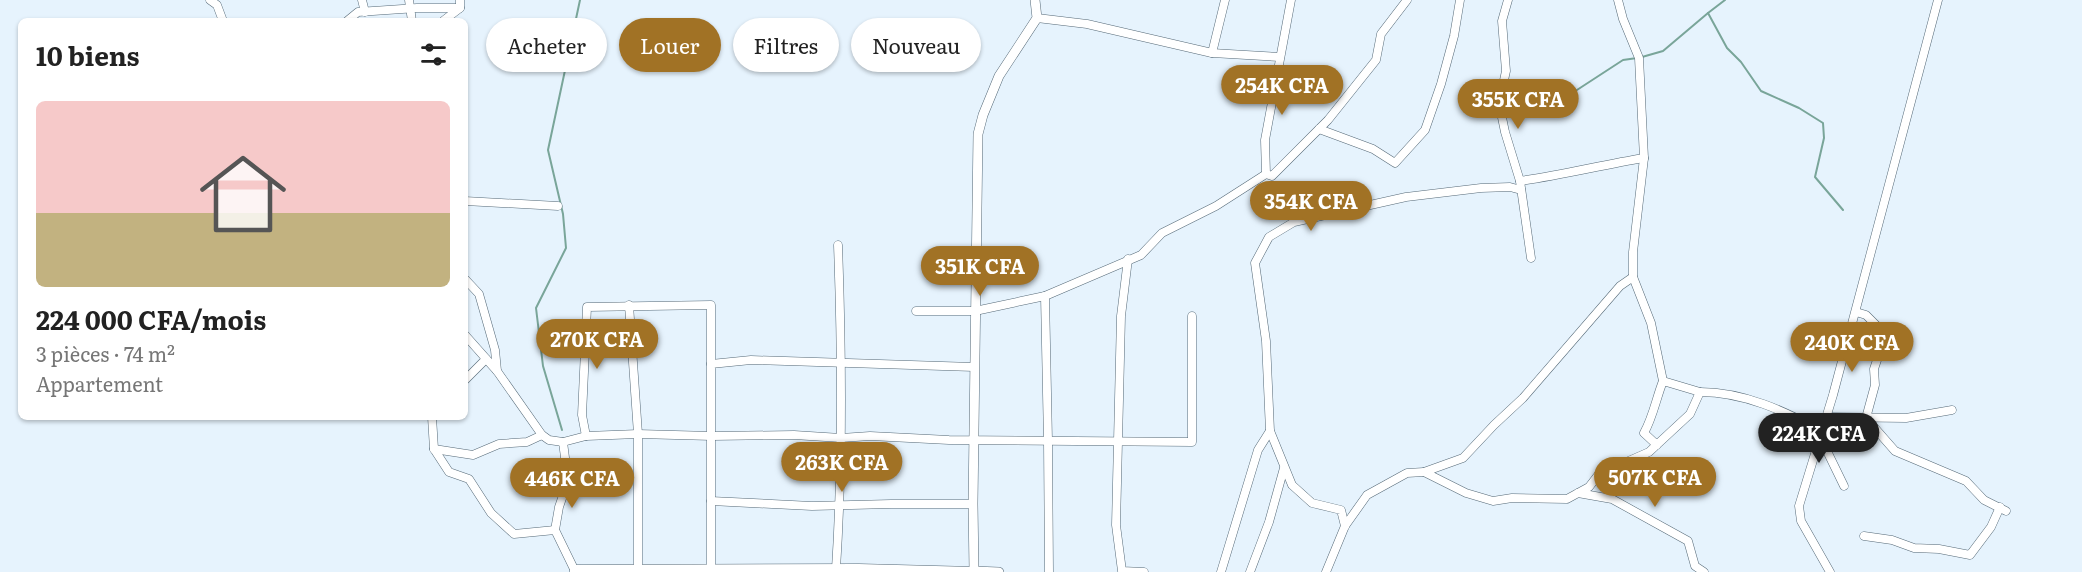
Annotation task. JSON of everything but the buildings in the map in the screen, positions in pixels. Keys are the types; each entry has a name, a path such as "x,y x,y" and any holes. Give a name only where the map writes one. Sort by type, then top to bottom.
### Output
{"street":[{"path":"210,0 217,5 222,18"},
{"path":"362,0 365,12"},
{"path":"409,0 412,18"},
{"path":"974,572 974,367 978,134 999,76 1037,18 1035,0"},
{"path":"1212,52 1225,0"},
{"path":"1266,174 1265,140 1291,0"},
{"path":"1266,174 1272,176 1328,120 1376,60 1381,34 1407,0"},
{"path":"1319,129 1372,149 1395,163 1425,130 1454,36 1460,0"},
{"path":"1508,0 1503,21 1506,70 1499,103 1520,185 1532,258"},
{"path":"1618,0 1639,58 1644,158 1633,277 1652,323 1663,381 1655,400 1652,418 1644,433 1657,445"},
{"path":"1830,572 1801,521 1799,506 1823,432 1856,312 1938,0"},
{"path":"351,18 358,12 460,4"},
{"path":"446,18 460,4"},
{"path":"1037,18 1087,24 1212,52 1280,57"},
{"path":"1345,526 1341,510 1312,503 1292,485 1270,431 1266,341 1256,263 1269,237 1294,222 1406,197 1510,187 1644,158"},
{"path":"916,311 975,311 1045,296 1141,255 1162,233 1216,206 1266,174"},
{"path":"468,201 558,206"},
{"path":"836,569 840,506 842,364 838,245"},
{"path":"1128,259 1121,316 1116,525 1122,570 1144,572"},
{"path":"1326,572 1345,526 1367,495 1407,473 1424,472 1463,458 1523,398 1620,286 1633,277"},
{"path":"468,282 479,294 495,350 496,371"},
{"path":"1045,296 1049,572"},
{"path":"629,305 638,434 638,570"},
{"path":"586,436 582,415 587,307 711,305 711,568"},
{"path":"1856,312 1866,315 1882,331 1881,348 1874,369 1875,386 1866,418"},
{"path":"468,338 496,371 542,435 549,440 563,442 586,436 638,434 1192,442 1192,316"},
{"path":"468,377 486,359"},
{"path":"711,364 751,360 974,367"},
{"path":"1663,381 1700,392 1722,392 1761,403 1794,416 1823,432"},
{"path":"1424,472 1466,493 1492,501 1512,498 1568,499 1589,487 1599,474 1649,452 1690,414 1700,392"},
{"path":"1827,417 1906,418 1952,410"},
{"path":"1864,536 1892,540 1914,548 1939,549 1970,555 2003,509 1984,500 1966,481 1895,452 1866,418"},
{"path":"432,420 434,449 449,472 469,479 490,513 514,534 555,530"},
{"path":"1221,572 1258,450 1270,431"},
{"path":"1823,432 1826,449 1844,486"},
{"path":"434,449 473,455 499,444 527,442 542,435"},
{"path":"563,442 568,481 559,507 555,530 574,571 711,568 771,571 836,569 999,572"},
{"path":"1250,572 1269,522 1284,468"},
{"path":"1578,493 1612,498 1688,541 1695,566 1704,572"},
{"path":"711,501 812,506 973,504"}],"waterway":[{"path":"562,430 543,366 536,308 566,248 563,214 548,150 580,0"},
{"path":"1725,0 1708,13 1727,48 1741,62 1761,91 1799,108 1823,123 1824,138 1815,177 1843,210"},
{"path":"1642,57 1663,51 1708,13"},
{"path":"1537,116 1623,60 1637,58"}]}
